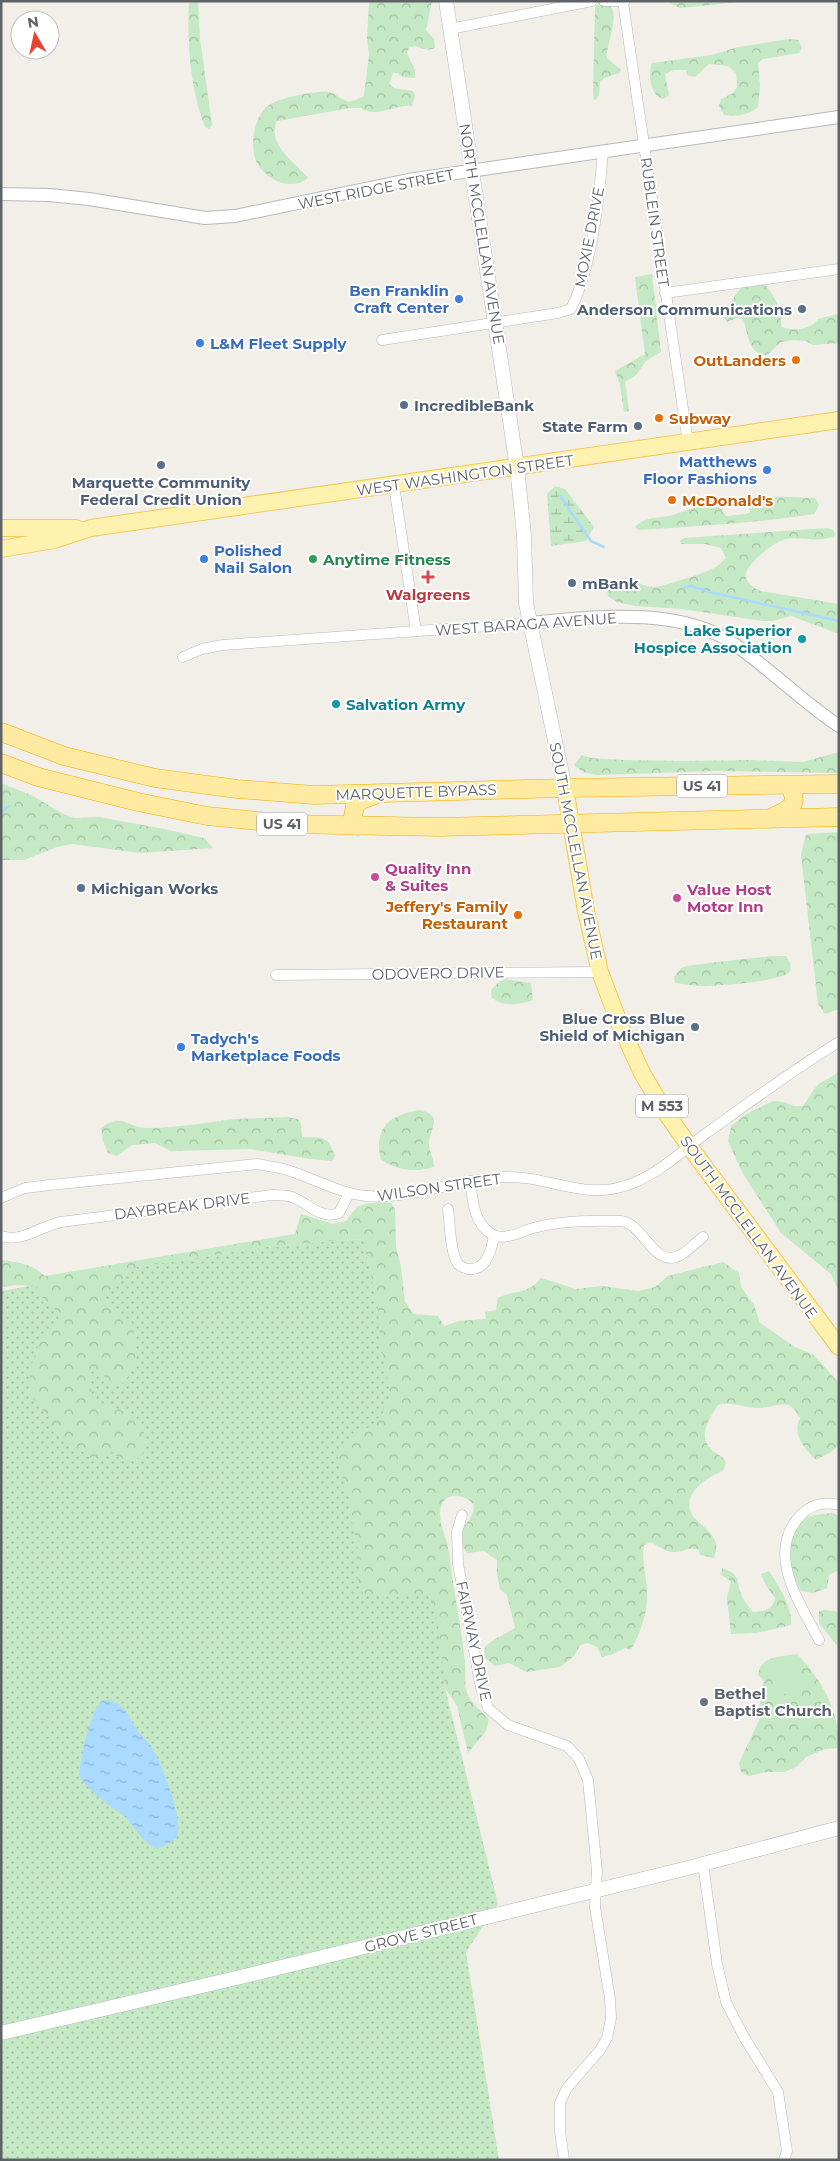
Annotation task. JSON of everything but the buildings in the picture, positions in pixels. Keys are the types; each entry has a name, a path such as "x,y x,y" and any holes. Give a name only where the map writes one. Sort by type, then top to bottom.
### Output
{"highway":[{"name":"MARQUETTE BYPASS","path":"1,732 64,756 156,778 237,790 314,795 565,788 839,784"},
{"name":"MARQUETTE BYPASS","path":"1,763 38,777 138,802 207,816 289,824 438,827 839,816"},
{"path":"770,818 793,805 795,800 789,785"},
{"path":"357,826 353,817 355,805 361,800 380,793"}],"main road":[{"name":"NORTH MCCLELLAN AVENUE","path":"446,1 517,467"},
{"name":"WEST WASHINGTON STREET","path":"1,528 90,528 839,420"},
{"name":"SOUTH MCCLELLAN AVENUE","path":"517,467 524,534 526,603 529,623 565,788 586,911 600,972 620,1025 642,1073 664,1110 839,1347"},
{"name":"WEST WASHINGTON STREET","path":"1,549 54,540 90,528"},
{"name":"GROVE STREET","path":"1,2033 217,1983 703,1864 839,1828"}],"street":[{"path":"450,29 592,1"},
{"path":"604,1 624,1"},
{"name":"RUBLEIN STREET","path":"624,1 688,442"},
{"name":"WEST RIDGE STREET","path":"1,194 49,195 89,199 205,218 250,213 408,180 839,117"},
{"name":"MOXIE DRIVE","path":"382,340 558,313 571,309 580,291 597,209 603,152"},
{"path":"665,293 839,269"},
{"path":"394,485 416,631"},
{"name":"WEST BARAGA AVENUE","path":"183,657 223,645 529,623 635,618 665,619 704,628 736,645 839,726"},
{"name":"ODOVERO DRIVE","path":"276,975 600,972"},
{"name":"WILSON STREET","path":"1,1198 25,1188 257,1164 285,1170 349,1193 366,1196 393,1195 504,1177 532,1178 566,1188 590,1191 614,1188 640,1179 661,1167 787,1074 839,1042"},
{"path":"470,1181 477,1219 491,1234 501,1237 545,1226 588,1220 624,1222 633,1225 654,1250 662,1256 671,1258 681,1255 703,1237"},
{"name":"DAYBREAK DRIVE","path":"1,1236 17,1238 47,1225 61,1222 272,1195 294,1198 331,1216 339,1213 349,1193"},
{"path":"448,1209 454,1255 458,1264 463,1268 472,1269 487,1260 491,1252 494,1235"},
{"path":"819,1640 788,1577 784,1564 784,1549 793,1523 802,1513 822,1504 839,1506"},
{"name":"FAIRWAY DRIVE","path":"462,1515 457,1532 458,1564 481,1688 488,1708 508,1725 567,1746 579,1759 588,1780 597,1890 595,1907 610,1999 611,2018 607,2038 600,2050 567,2088 560,2103 560,2132 564,2160"},
{"path":"703,1864 717,1964 726,2002 744,2037 778,2092 787,2151 784,2160"}],"green space":[{"path":"189,1 198,1 200,39 212,125 210,129 205,127 193,81 189,49"},
{"path":"369,1 432,1 426,30 434,39 435,48 409,47 407,53 415,70 415,78 402,77 398,73 393,73 389,84 394,88 413,91 415,96 412,106 379,112 367,111 361,108 350,108 277,121 275,138 284,152 308,178 293,184 277,181 264,172 255,158 253,144 255,129 260,115 264,109 274,102 308,93 329,92 348,101 364,96 369,54 367,38"},
{"path":"667,1 749,1 680,8"},
{"path":"599,2 608,4 612,8 614,16 607,58 621,70 620,73 600,81 599,95 596,100 594,99 593,92 595,8"},
{"path":"789,39 798,40 802,48 799,53 763,59 758,63 760,85 758,107 746,114 724,115 719,106 721,99 733,93 737,87 736,73 728,66 709,64 695,77 687,75 686,70 674,70 665,74 669,95 663,99 655,93 651,84 650,73 652,63 712,55 738,47"},
{"path":"652,274 661,352 646,361 636,375 625,382 629,411 624,412 620,385 615,371 645,354 635,277"},
{"path":"763,283 772,294 778,307 782,327 786,329 801,329 811,325 818,319 838,314 839,343 813,345 806,341 794,340 781,342 767,355 756,351 752,347 743,319 739,317 727,322 722,316 743,286"},
{"path":"555,486 565,489 594,527 586,541 551,546 547,494"},
{"path":"761,496 815,498 819,505 814,514 770,520 639,530 635,527 649,519 671,516 717,499 724,504 722,511 726,516 747,514 750,512 748,504 750,500"},
{"path":"827,528 833,530 836,535 824,539 792,538 775,544 754,561 746,573 746,578 750,584 760,591 839,604 839,634 791,616 773,621 763,621 681,609 636,606 617,602 608,596 607,585 616,580 628,578 647,586 655,587 710,570 726,558 721,548 705,544 682,544 680,541 684,538"},
{"path":"839,752 839,773 717,771 596,775 583,772 574,765 582,755 591,758 623,760 803,762"},
{"path":"1,783 33,796 63,814 75,818 99,817 164,829 204,838 213,848 140,853 72,844 57,847 24,860 1,860"},
{"path":"839,832 839,1009 825,1014 818,1004 801,855 806,834"},
{"path":"786,956 791,969 786,975 737,984 706,986 675,983 674,977 681,969 687,966"},
{"path":"505,979 531,983 533,1000 523,1003 506,1004 492,998 491,990"},
{"path":"839,1071 839,1292 831,1274 781,1233 742,1172 728,1141 731,1126 748,1113 773,1101 803,1106 820,1083"},
{"path":"420,1110 428,1113 434,1119 429,1144 434,1167 406,1170 381,1160 380,1139 386,1124 400,1115"},
{"path":"287,1117 298,1119 301,1124 302,1137 320,1138 327,1141 335,1156 332,1161 250,1149 170,1151 155,1143 132,1145 117,1156 108,1153 103,1141 101,1128 115,1121 141,1127 159,1128 236,1119"},
{"path":"381,1202 391,1203 395,1209 396,1247 401,1266 405,1302 414,1314 438,1316 444,1326 459,1321 486,1319 485,1312 496,1310 498,1298 525,1290 536,1284 541,1278 576,1289 602,1286 638,1291 655,1287 668,1276 723,1262 739,1273 741,1287 754,1305 760,1323 795,1347 814,1355 839,1383 839,1445 816,1460 807,1451 798,1436 797,1430 800,1418 791,1406 781,1404 764,1408 753,1408 734,1404 718,1405 706,1427 705,1438 711,1449 726,1463 723,1471 703,1482 697,1488 692,1494 690,1501 693,1516 710,1533 715,1541 714,1558 700,1555 699,1550 695,1549 671,1552 651,1542 644,1545 643,1557 647,1600 645,1615 631,1650 625,1648 602,1657 597,1647 588,1643 580,1645 574,1656 560,1667 526,1672 509,1663 495,1666 484,1657 485,1647 488,1644 515,1628 507,1595 500,1589 497,1575 497,1560 484,1551 467,1553 462,1545 461,1532 473,1512 474,1505 466,1498 451,1496 447,1498 441,1507 440,1518 449,1552 463,1648 466,1689 476,1707 489,1719 486,1731 468,1753 457,1706 445,1688 436,1609 428,1596 383,1597 371,1595 363,1593 357,1582 360,1560 351,1517 350,1501 341,1474 338,1457 339,1446 374,1424 391,1399 380,1339 378,1308 363,1239 271,1246 137,1267 105,1294 106,1300 133,1324 134,1366 131,1374 119,1386 108,1385 104,1375 95,1370 88,1374 92,1393 97,1400 127,1414 140,1427 146,1438 147,1442 143,1454 131,1460 120,1458 111,1451 93,1460 54,1430 49,1417 36,1403 30,1393 30,1369 40,1340 59,1320 54,1306 44,1300 36,1286 17,1285 1,1287 1,1260 24,1264 45,1276 295,1234 301,1214 333,1224 346,1221 357,1207"},
{"path":"363,1239 436,1564 445,1688 498,1904 466,1952 499,2160 1,2160 1,1291 271,1246"},
{"path":"832,1513 839,1516 839,1570 829,1575 827,1588 813,1593 801,1591 789,1562 790,1543 796,1530 804,1520 809,1517"},
{"path":"722,1568 736,1576 742,1597 753,1612 767,1610 774,1602 775,1598 765,1584 761,1574 769,1571 790,1611 791,1625 756,1633 731,1634 727,1598 731,1581 721,1575"},
{"path":"819,1611 836,1611 839,1615 839,1648 819,1623"},
{"path":"797,1654 815,1675 828,1697 836,1722 839,1748 825,1749 806,1757 796,1767 784,1772 766,1772 749,1776 741,1772 739,1763 762,1714 759,1697 764,1681 758,1675 760,1668 767,1660"},
{"path":"797,1654 804,1690 775,1696 768,1660"}],"water":[{"path":"103,1700 115,1702 123,1708 136,1729 151,1746 160,1764 171,1792 178,1820 176,1838 163,1846 155,1849 143,1839 125,1817 96,1795 83,1782 79,1774 90,1723"}],"waterway":[{"path":"560,496 591,541 604,547"},
{"path":"684,588 691,586 709,592 839,621"},
{"path":"1,812 9,806"}],"place":[{"name":"Ben Franklin Craft Center","path":"459,299"},
{"name":"Anderson Communications","path":"802,309"},
{"name":"L&M Fleet Supply","path":"200,343"},
{"name":"OutLanders","path":"796,360"},
{"name":"IncredibleBank","path":"404,405"},
{"name":"Subway","path":"659,418"},
{"name":"State Farm","path":"638,426"},
{"name":"Marquette Community Federal Credit Union","path":"161,465"},
{"name":"Matthews Floor Fashions","path":"767,470"},
{"name":"McDonald's","path":"672,500"},
{"name":"Polished Nail Salon","path":"204,559"},
{"name":"Anytime Fitness","path":"313,559"},
{"name":"Walgreens","path":"428,577"},
{"name":"mBank","path":"572,583"},
{"name":"Lake Superior Hospice Association","path":"802,639"},
{"name":"Salvation Army","path":"336,704"},
{"name":"Quality Inn & Suites","path":"375,877"},
{"name":"Michigan Works","path":"81,888"},
{"name":"Value Host Motor Inn","path":"677,898"},
{"name":"Jeffery's Family Restaurant","path":"518,915"},
{"name":"Blue Cross Blue Shield of Michigan","path":"695,1027"},
{"name":"Tadych's Marketplace Foods","path":"181,1047"},
{"name":"Bethel Baptist Church","path":"704,1702"}]}
